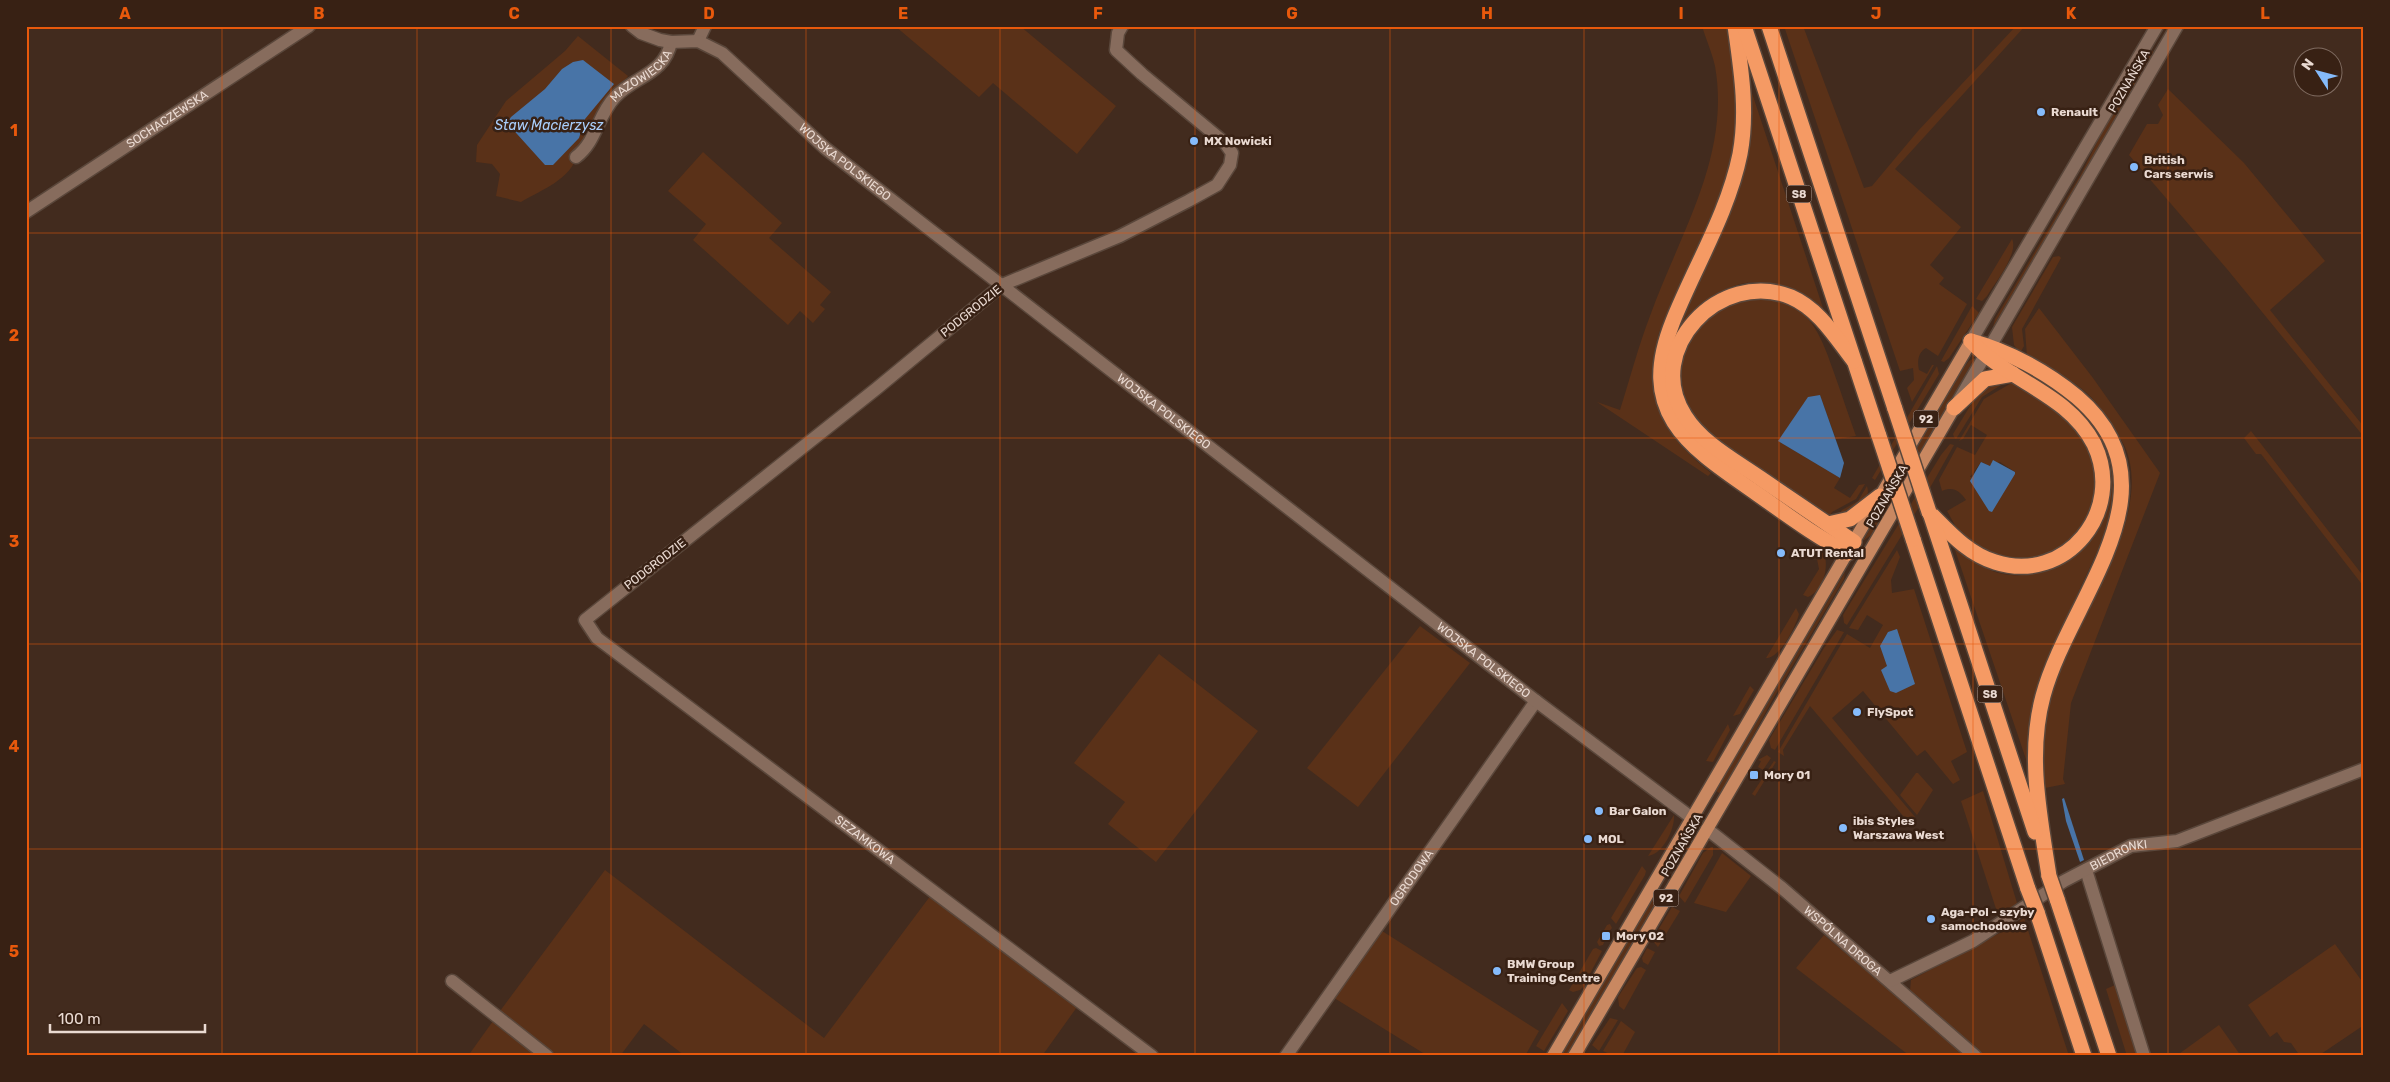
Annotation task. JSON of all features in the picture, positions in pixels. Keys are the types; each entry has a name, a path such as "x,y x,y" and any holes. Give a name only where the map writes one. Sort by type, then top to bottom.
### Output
{"highway":[{"path":"1735,26 1744,89 1743,132 1740,154 1725,204 1672,322 1663,349 1660,372 1663,401 1678,429 1712,462 1819,537 1851,547"},
{"name":"S8","path":"1744,26 2084,1056"},
{"name":"S8","path":"1769,26 2109,1056"},
{"path":"1851,547 1828,524 1721,451 1699,433 1684,415 1676,395 1673,364 1688,330 1708,308 1720,300 1755,291 1774,292 1792,298 1810,309 1824,323 1854,361"},
{"path":"1929,512 1960,542 1981,557 2008,566 2024,567 2045,564 2077,544 2093,524 2101,506 2102,466 2093,444 2078,422 2043,392 2013,374 1987,351 1971,341"},
{"path":"1987,351 2005,351 2055,382 2084,404 2104,428 2116,450 2121,468 2122,488 2118,522 2053,667 2043,696 2038,722 2036,770 2038,805 2049,876"},
{"path":"1954,408 1985,378 2013,374"},
{"path":"1828,524 1850,519 1880,496"}],"main road":[{"name":"POZNAŃSKA","path":"1554,1056 1971,341"},
{"name":"POZNAŃSKA","path":"1574,1056 1954,408"},
{"path":"1851,547 1867,557"}],"street":[{"name":"SOCHACZEWSKA","path":"26,212 309,26"},
{"name":"WOJSKA POLSKIEGO","path":"632,26 641,33 671,42 698,41 722,53 825,148 1536,701 1692,818"},
{"path":"698,41 705,26"},
{"name":"PODGRODZIE","path":"585,620 876,389 1002,285 1111,240 1217,185 1230,165 1232,153 1225,143 1116,50 1118,33 1122,26"},
{"name":"POZNAŃSKA","path":"1971,341 2157,26"},
{"name":"POZNAŃSKA","path":"1954,408 2177,26"},
{"name":"MAZOWIECKA","path":"576,157 584,151 593,138 600,118 616,96 658,67 668,55 671,42"},
{"name":"SEZAMKOWA","path":"585,620 598,638 1152,1056"},
{"name":"OGRODOWA","path":"1286,1056 1536,701"},
{"name":"BIEDRONKI","path":"1890,981 1981,936 2064,880 2130,846 2177,841 2364,768"},
{"name":"WSPÓLNA DROGA","path":"1707,829 1782,888 1976,1056"},
{"path":"2086,870 2144,1056"},
{"path":"452,982 547,1056"}],"shaded area":[{"path":"895,26 1020,26 1116,106 1077,154 993,83 979,97"},
{"path":"1702,26 1726,26 1737,72 1736,140 1723,189 1659,333 1653,376 1660,412 1668,428 1693,458 1711,473 1708,476 1597,402 1620,410 1646,328 1688,225 1709,163 1716,132 1718,99 1715,66"},
{"path":"1784,26 1803,26 1864,188 1872,186 1918,131 2016,26 2025,26 1895,169 1961,227 1930,265 1944,278 1939,284 1967,304 1938,356 1926,348 1920,355 1918,361 1919,370 1927,374 1932,365 1934,365 1912,402 1907,388 1914,380 1913,368 1900,371"},
{"path":"578,36 628,76 569,171 555,183 521,202 496,196 500,174 492,164 476,162 477,145 506,101 565,51"},
{"path":"2149,50 2156,53 1993,327 1995,319 2081,174 2109,119"},
{"path":"1750,87 1826,317 1768,285 1742,284 1729,288 1705,303 1677,333 1721,230 1741,177 1752,125"},
{"path":"2168,89 2244,163 2325,261 2270,310 2364,427 2364,437 2227,269 2129,155 2147,124 2158,124 2163,115 2158,105"},
{"path":"703,152 782,223 769,238 831,292 820,305 825,309 813,323 800,311 788,325 693,240 706,224 668,191"},
{"path":"2012,239 2012,252 2005,268 1987,296 1982,301 1976,299"},
{"path":"2059,256 2061,258 2022,329 2024,346 2020,353 2014,345 2012,327 2053,257"},
{"path":"1741,298 1778,301 1792,306 1812,324 1826,352 1856,436 1836,439 1820,395 1778,441 1840,478 1834,488 1850,498 1859,485 1865,484 1856,499 1832,512 1829,517 1708,433 1686,400 1682,388 1681,364 1695,330 1704,319"},
{"path":"1972,306 1979,313 1949,358 1944,362 1941,361"},
{"path":"2039,308 2093,378 2160,473 2071,703 2063,779 2065,784 2045,788 2043,741 2045,717 2050,694 2061,666 2107,572 2120,539 2129,507 2132,476 2124,444 2095,402 2076,384 2027,357 2025,329"},
{"path":"1975,358 1875,532 1863,541 1962,370 1969,361"},
{"path":"1937,366 1939,374 1875,480 1872,478"},
{"path":"2005,379 2001,385 1982,397 1956,439 1953,434 1981,389"},
{"path":"2015,381 2061,412 2077,427 2083,436 2092,458 2095,480 2093,501 2086,520 2075,537 2058,550 2038,557 2014,559 1988,553 1976,548 1965,540 1947,511 1966,500 1956,490 1942,491 1939,480 1957,447 1975,455 1987,435 1971,425 1963,439 1959,441 1984,399","holes":["1981,462 1990,466 2000,462 2015,472 2015,474 1970,477"]},
{"path":"2251,431 2364,577 2364,587 2261,454 2256,454 2244,438"},
{"path":"1950,444 1954,445 1922,502 1847,625 1844,623 1843,615 1941,455"},
{"path":"2112,467 2114,506 2103,539 2040,681 2033,717 2030,771 1953,544 1980,565 1998,573 2029,575 2061,565 2086,546 2095,533 2107,501"},
{"path":"1867,486 1868,493 1863,503 1836,518 1842,510 1858,501"},
{"path":"1818,544 1823,550 1825,557 1825,573 1819,588 1808,597 1803,595 1819,569 1815,549"},
{"path":"1897,550 1900,557 1891,580 1892,593 1914,589 1967,752 1951,761 1960,780 1953,784 1925,750 1917,756 1863,691 1832,718 1915,817 1910,824 1810,706 1783,750 1784,756 1778,752 1847,634 1870,648 1883,625 1867,615 1858,630 1849,628"},
{"path":"1845,572 1844,579 1773,699 1721,794 1716,791"},
{"path":"1796,608 1799,614 1787,640 1777,653 1766,658"},
{"path":"1420,626 1470,663 1358,807 1307,768"},
{"path":"1837,630 1844,632 1775,750 1771,748 1769,740 1824,648"},
{"path":"1159,654 1258,731 1156,862 1108,824 1125,802 1074,763"},
{"path":"1750,686 1754,690 1740,714 1733,716"},
{"path":"1728,724 1730,730 1713,762 1706,761"},
{"path":"1767,755 1771,758 1763,770 1758,767 1761,761 1758,760"},
{"path":"1774,761 1776,762 1755,796 1752,794"},
{"path":"1916,773 1933,790 1917,815 1900,795"},
{"path":"1983,791 2017,903 1999,918 1961,801"},
{"path":"1674,815 1674,821 1667,840 1659,851 1648,856"},
{"path":"1713,847 1713,855 1685,903 1679,896 1703,853"},
{"path":"1722,853 1751,876 1726,912 1694,903"},
{"path":"1642,866 1646,871 1645,875 1616,924 1611,918"},
{"path":"605,870 824,1038 931,895 1077,1007 1042,1056 685,1056 644,1024 620,1056 558,1056 500,1011"},
{"path":"1655,894 1661,897 1568,1056 1560,1056"},
{"path":"1672,907 1680,911 1658,947 1652,940"},
{"path":"2024,918 2069,1056 1984,1056 1910,991 1911,980 2011,927"},
{"path":"1610,924 1612,928 1603,938 1605,940 1603,945 1599,946 1597,942 1607,925"},
{"path":"1379,929 1539,1031 1525,1056 1428,1056 1331,996"},
{"path":"1824,935 1956,1046 1961,1056 1910,1056 1796,968"},
{"path":"2335,944 2364,984 2364,1025 2318,1056 2300,1056 2291,1043 2284,1042 2277,1032 2270,1037 2248,1005"},
{"path":"1596,948 1602,951 1583,987 1573,992 1569,990 1593,949"},
{"path":"1647,948 1655,952 1648,965 1643,962 1642,958"},
{"path":"1641,967 1646,970 1624,1010 1619,1006 1618,997 1637,968"},
{"path":"2115,985 2138,1056 2127,1056 2106,989"},
{"path":"1562,1003 1568,1011 1544,1051 1536,1046"},
{"path":"1610,1018 1618,1020 1599,1051 1592,1045"},
{"path":"493,1021 537,1056 468,1056"},
{"path":"1621,1021 1635,1032 1622,1056 1614,1056 1603,1051"},
{"path":"2219,1025 2241,1056 2176,1056"}],"water":[{"name":"Staw Macierzysz","path":"583,60 614,84 585,119 579,138 553,165 545,165 507,123 511,117 545,89 562,69 573,62"},
{"path":"1820,395 1844,463 1840,478 1778,441 1808,397"},
{"path":"1993,460 2015,472 2015,474 1992,512 1989,511 1970,481 1981,462 1990,466"},
{"path":"1897,629 1915,684 1896,693 1890,691 1881,670 1887,666 1880,646 1888,632"},
{"path":"2064,798 2084,860 2080,862 2066,821 2062,799"}],"place":[{"name":"Renault","path":"2041,112"},
{"name":"MX Nowicki","path":"1194,141"},
{"name":"British Cars serwis","path":"2134,167"},
{"name":"ATUT Rental","path":"1781,553"},
{"name":"FlySpot","path":"1857,712"},
{"name":"Mory 01","path":"1754,775"},
{"name":"Bar Galon","path":"1599,811"},
{"name":"ibis Styles Warszawa West","path":"1843,828"},
{"name":"MOL","path":"1588,839"},
{"name":"Aga-Pol - szyby samochodowe","path":"1931,919"},
{"name":"Mory 02","path":"1606,936"},
{"name":"BMW Group Training Centre","path":"1497,971"}]}
